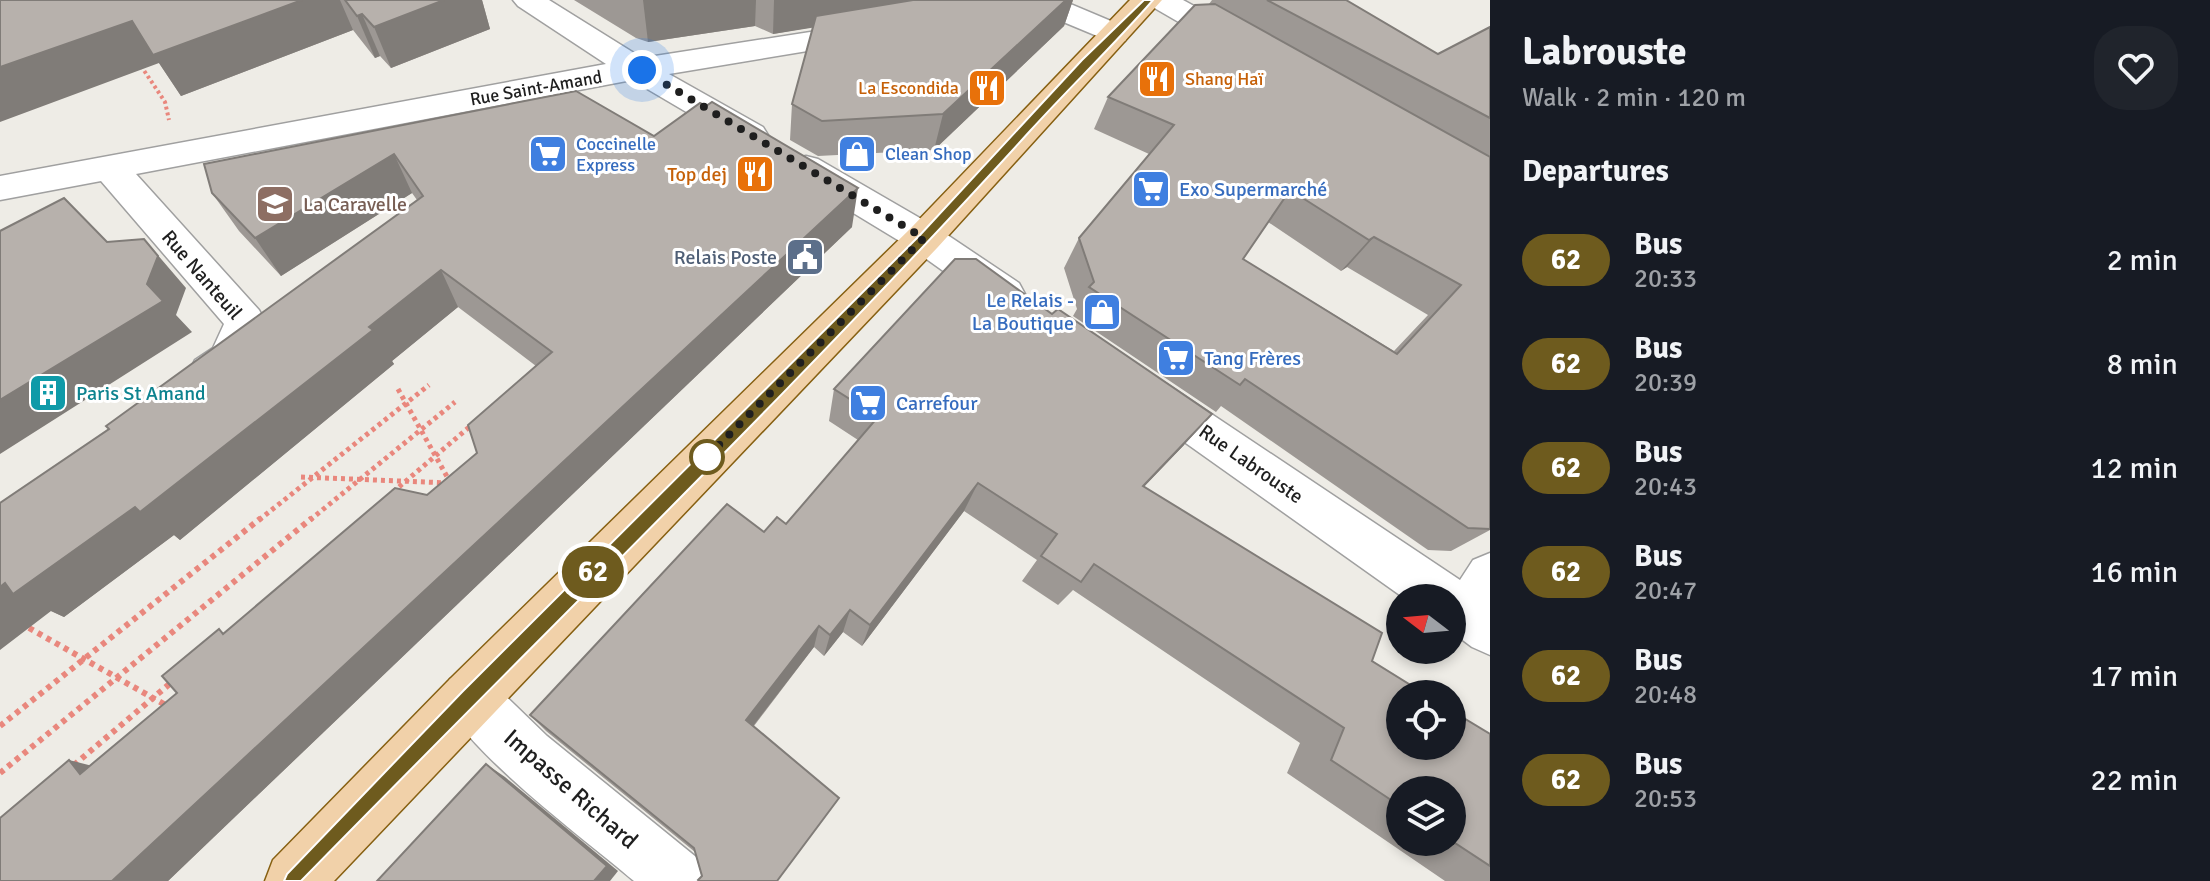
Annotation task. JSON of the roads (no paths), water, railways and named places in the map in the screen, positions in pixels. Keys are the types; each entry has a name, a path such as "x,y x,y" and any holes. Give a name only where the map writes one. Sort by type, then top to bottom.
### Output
{"main road":[{"path":"294,881 469,698 924,238 1108,17 1147,0"}],"street":[{"path":"528,0 924,238 1033,313"},
{"path":"1060,0 1088,13 1108,17"},
{"path":"1161,0 1263,57"},
{"path":"983,12 1040,2 1108,17"},
{"name":"Rue Saint-Amand","path":"0,188 894,27"},
{"name":"Rue Nanteuil","path":"109,167 245,321 229,359 178,394"},
{"name":"Rue Labrouste","path":"1123,376 1468,604"},
{"name":"Impasse Richard","path":"469,698 528,755 675,878"}],"place":[{"name":"Shang Haï","path":"1157,79"},
{"name":"La Escondida","path":"987,88"},
{"name":"Coccinelle Express","path":"548,154"},
{"name":"Clean Shop","path":"857,154"},
{"name":"Top dej","path":"755,174"},
{"name":"Exo Supermarché","path":"1151,189"},
{"name":"La Caravelle","path":"275,204"},
{"name":"Relais Poste","path":"805,257"},
{"name":"Le Relais - La Boutique","path":"1102,312"},
{"name":"Tang Frères","path":"1176,358"},
{"name":"Paris St Amand","path":"48,393"},
{"name":"Carrefour","path":"868,403"}]}
